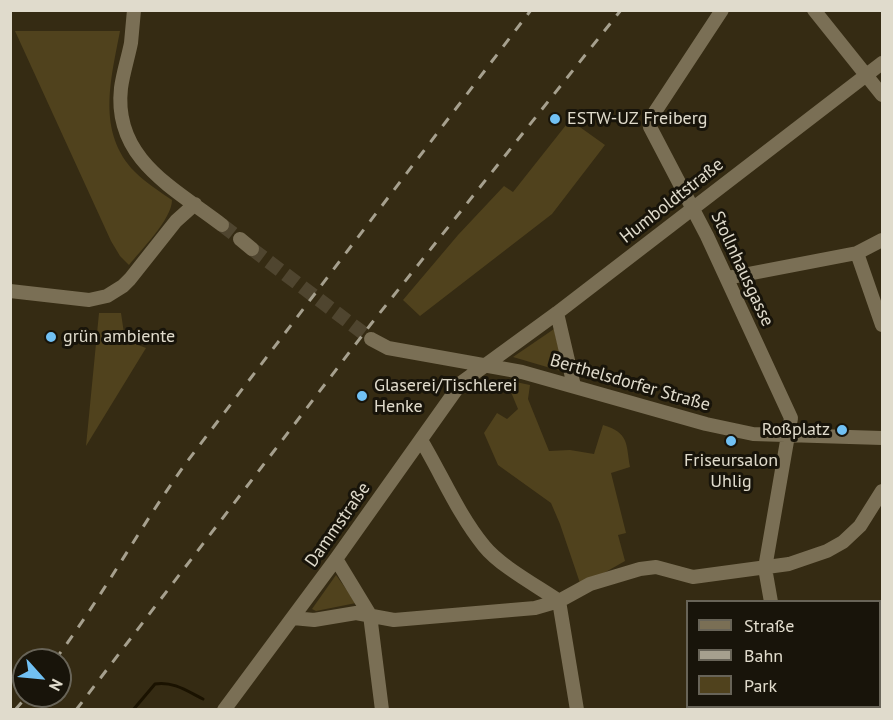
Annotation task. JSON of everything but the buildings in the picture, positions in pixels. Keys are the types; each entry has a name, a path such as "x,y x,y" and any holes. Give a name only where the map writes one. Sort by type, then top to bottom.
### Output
{"street":[{"path":"134,10 120,107 126,134 142,161 222,225"},
{"name":"Stollnhausgasse","path":"722,10 650,121 650,127 693,208 791,417 765,568 771,600"},
{"path":"814,10 882,95"},
{"name":"Humboldtstraße","path":"483,365 557,313 882,63"},
{"path":"10,291 89,300 107,296 130,279 176,220 195,204"},
{"path":"240,239 252,249"},
{"path":"727,278 857,253 882,240"},
{"path":"857,253 882,325"},
{"path":"557,313 573,386"},
{"name":"Berthelsdorfer Straße","path":"370,339 388,348 522,372 706,424 753,434 882,438"},
{"name":"Dammstraße","path":"224,710 336,559 461,383 483,365"},
{"path":"421,440 452,497 484,547 559,601 577,710"},
{"path":"293,618 314,620 356,612 394,620 535,608 559,601 590,584 640,569 656,567 693,578 798,562 843,542 860,526 882,491"},
{"path":"336,559 370,615 382,710"}],"green space":[{"path":"15,31 120,31 113,68 110,104 115,140 135,172 172,200 171,208 162,225 129,265 111,241"},
{"path":"570,120 605,145 552,214 420,316 403,300 458,235 504,186 513,192"},
{"path":"99,313 121,313 125,340 146,348 86,446"},
{"path":"554,329 564,372 513,357"},
{"path":"506,380 530,385 528,399 549,451 570,450 594,454 603,425 622,435 627,445 630,467 611,473 626,533 618,535 625,561 581,586 551,503 498,465 484,433 497,413 507,419 518,409"},
{"path":"336,575 356,603 316,611 312,609"}],"waterway":[{"path":"133,710 155,684 174,685 203,699"}],"tunnel":[{"path":"222,225 240,239"},
{"path":"252,249 371,339"}],"railway":[{"path":"64,648 186,463 531,10"},
{"path":"76,710 371,324 621,10"}],"place":[{"name":"ESTW-UZ Freiberg","path":"555,119"},
{"name":"grün ambiente","path":"51,337"},
{"name":"Glaserei/Tischlerei Henke","path":"362,396"},
{"name":"Roßplatz","path":"842,430"},
{"name":"Friseursalon Uhlig","path":"731,441"}]}
